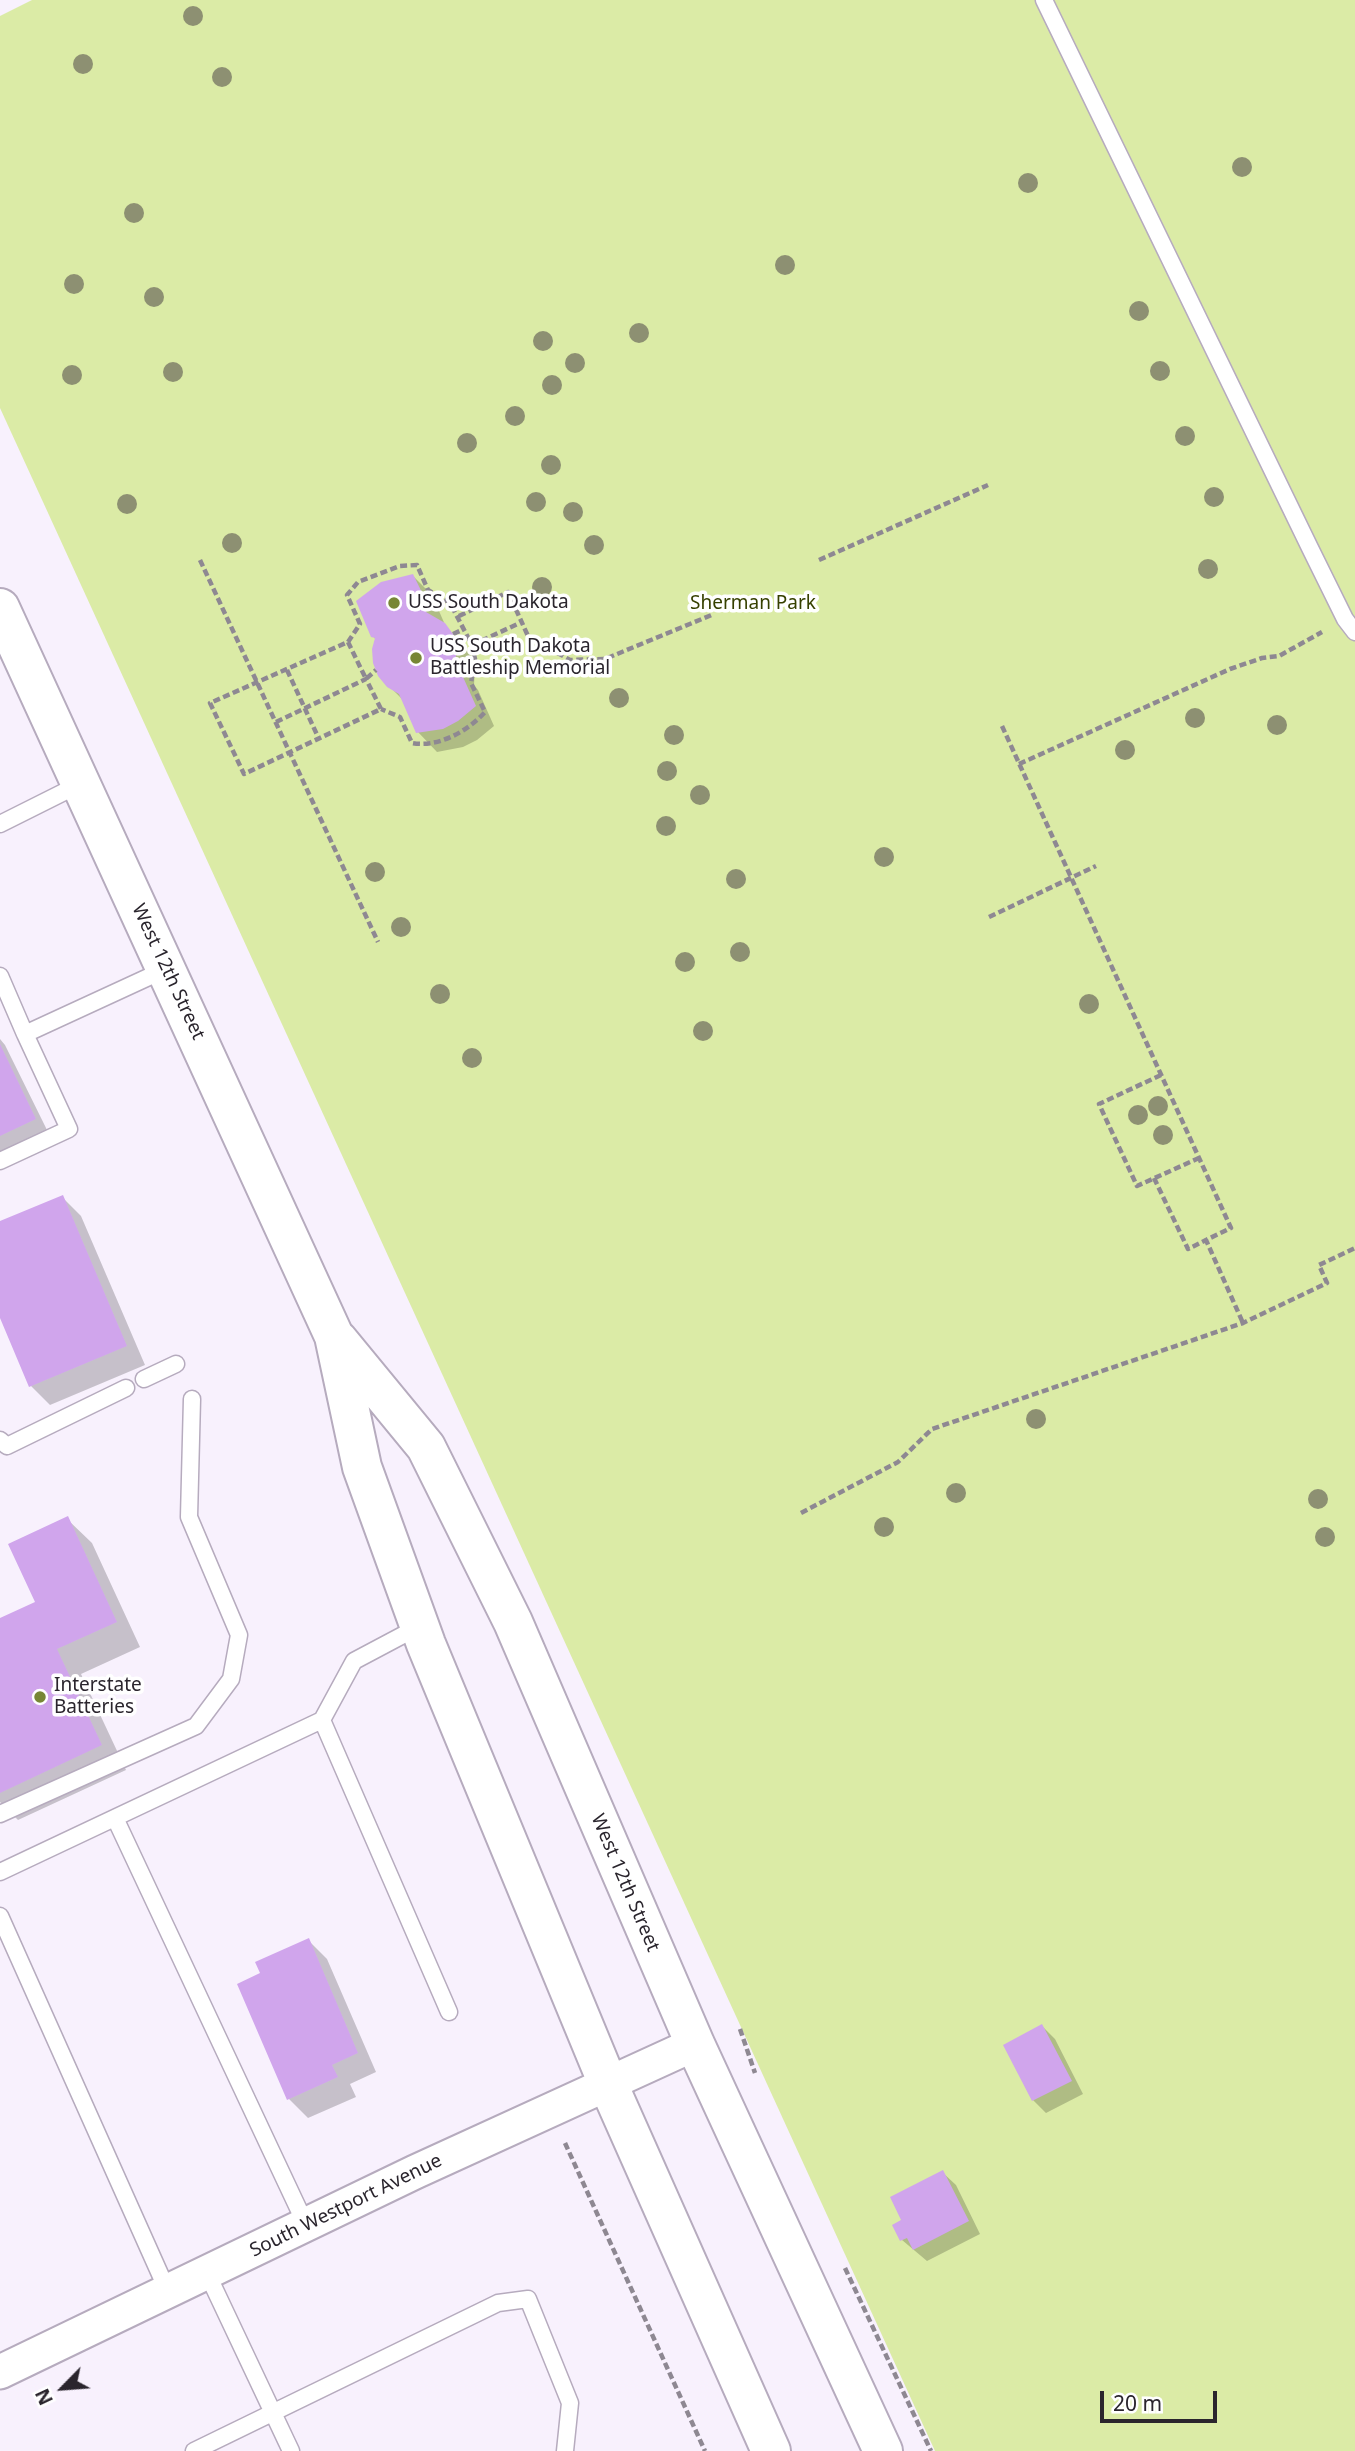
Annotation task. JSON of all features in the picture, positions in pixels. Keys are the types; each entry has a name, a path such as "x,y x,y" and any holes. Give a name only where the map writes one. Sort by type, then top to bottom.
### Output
{"main road":[{"name":"West 12th Street","path":"0,608 334,1336 362,1467 420,1626 608,2084 771,2451"},
{"name":"West 12th Street","path":"334,1336 426,1447 513,1622 695,2044 883,2451"}],"street":[{"name":"South Westport Avenue","path":"0,2372 306,2225 695,2044"}],"lane":[{"path":"1044,0 1350,625"},
{"path":"0,824 82,783"},
{"path":"25,1034 166,969"},
{"path":"0,976 6,1006 25,1034 69,1129 0,1161"},
{"path":"144,1380 176,1364"},
{"path":"0,1440 7,1446 126,1388"},
{"path":"0,1814 196,1726 231,1679 239,1635 188,1517 192,1399"},
{"path":"0,1872 323,1720 354,1661 420,1626"},
{"path":"323,1720 449,2012"},
{"path":"115,1818 306,2225"},
{"path":"0,1916 168,2291"},
{"path":"207,2273 291,2451"},
{"path":"194,2451 498,2304 528,2299 570,2403 565,2451"}],"path":[{"path":"819,560 988,485"},
{"path":"200,560 378,942"},
{"path":"348,642 381,709 400,717 412,743 436,743 475,723 485,712 471,683 475,659 459,616 450,603 428,590 417,565 400,566 358,582 347,595 360,624 348,642 210,703 244,774 381,709"},
{"path":"459,616 508,592 528,636 570,660 605,659 714,614"},
{"path":"472,645 522,622"},
{"path":"1019,764 1230,669 1262,658 1279,656 1350,625"},
{"path":"453,634 464,629"},
{"path":"287,670 319,739"},
{"path":"276,722 366,679 376,670"},
{"path":"1002,726 1231,1228 1188,1249 1154,1178"},
{"path":"989,917 1096,866"},
{"path":"1161,1075 1099,1104 1137,1186 1199,1157"},
{"path":"1206,1240 1243,1323"},
{"path":"801,1514 898,1462 932,1429 1243,1323 1327,1283 1319,1265 1355,1248"},
{"path":"740,2029 757,2080"},
{"path":"551,2110 705,2451"},
{"path":"844,2265 931,2451"}],"green space":[{"name":"Sherman Park","path":"32,0 1355,0 1355,2451 935,2451 0,408 0,16"}],"building":[{"path":"413,574 428,605 426,612 445,623 453,634 457,646 455,665 459,668 476,706 443,729 416,733 399,694 387,687 378,676 373,663 372,649 375,638 371,637 356,601 381,582"},
{"path":"0,1044 36,1119 0,1136"},
{"path":"63,1195 127,1346 29,1387 0,1318 0,1221"},
{"name":"Interstate Batteries","path":"68,1516 117,1622 57,1649 102,1745 0,1793 0,1618 35,1602 8,1544"},
{"path":"309,1938 358,2053 332,2065 338,2077 287,2100 237,1984 260,1973 255,1962"},
{"path":"1042,2024 1072,2081 1032,2101 1003,2045"},
{"path":"943,2170 969,2221 913,2250 907,2238 900,2241 892,2225 901,2220 890,2197"}],"place":[{"name":"USS South Dakota","path":"394,603"},
{"name":"USS South Dakota Battleship Memorial","path":"416,658"},
{"name":"Interstate Batteries","path":"40,1697"}]}
